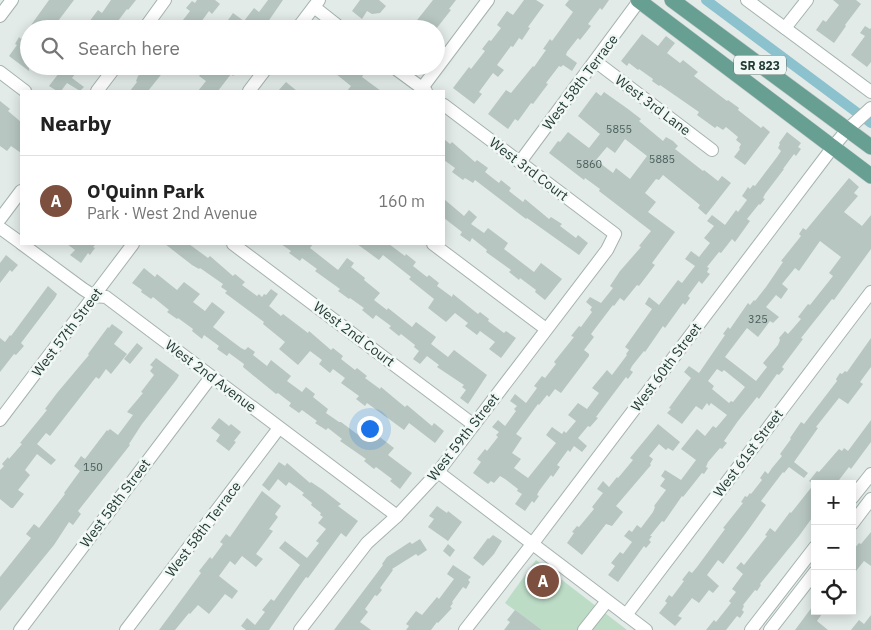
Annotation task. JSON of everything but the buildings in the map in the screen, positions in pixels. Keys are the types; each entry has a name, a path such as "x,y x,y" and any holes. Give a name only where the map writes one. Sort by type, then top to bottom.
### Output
{"main road":[{"name":"SR 823","path":"643,0 871,176"},
{"path":"643,0 693,24 706,25"},
{"name":"SR 823","path":"672,0 871,147"}],"street":[{"path":"0,16 12,0"},
{"path":"151,20 165,0"},
{"path":"445,60 488,0"},
{"name":"West 58th Terrace","path":"520,162 643,0"},
{"path":"747,0 871,92"},
{"path":"785,28 807,0"},
{"path":"304,20 316,4 333,20"},
{"name":"West 3rd Lane","path":"595,61 712,150"},
{"path":"0,72 25,90"},
{"path":"98,90 109,75"},
{"path":"250,90 261,75"},
{"path":"404,75 424,90 435,75"},
{"name":"West 3rd Court","path":"445,106 614,234"},
{"name":"West 60th Street","path":"465,630 833,147 847,130 871,108"},
{"path":"0,219 20,192"},
{"name":"West 2nd Avenue","path":"0,228 20,243"},
{"name":"West 59th Street","path":"300,630 367,543 397,516 438,472 607,250 614,234"},
{"name":"West 2nd Avenue","path":"22,245 83,290 94,296 106,297 397,516"},
{"name":"West 57th Street","path":"0,420 132,245"},
{"name":"West 2nd Court","path":"235,245 474,425"},
{"path":"434,245 546,328"},
{"name":"West 61st Street","path":"626,615 871,292"},
{"name":"West 58th Street","path":"20,630 211,377"},
{"name":"West 58th Terrace","path":"126,630 280,428"},
{"path":"438,472 646,630"},
{"path":"856,493 871,474"},
{"path":"856,519 871,499"},
{"path":"751,630 811,552"},
{"path":"770,630 811,577"},
{"path":"591,628 608,601"}],"green space":[{"path":"536,560 627,630 542,630 505,603"}],"waterway":[{"path":"706,0 871,123"}],"place":[{"name":"O'Quinn Park","path":"543,581"}]}
